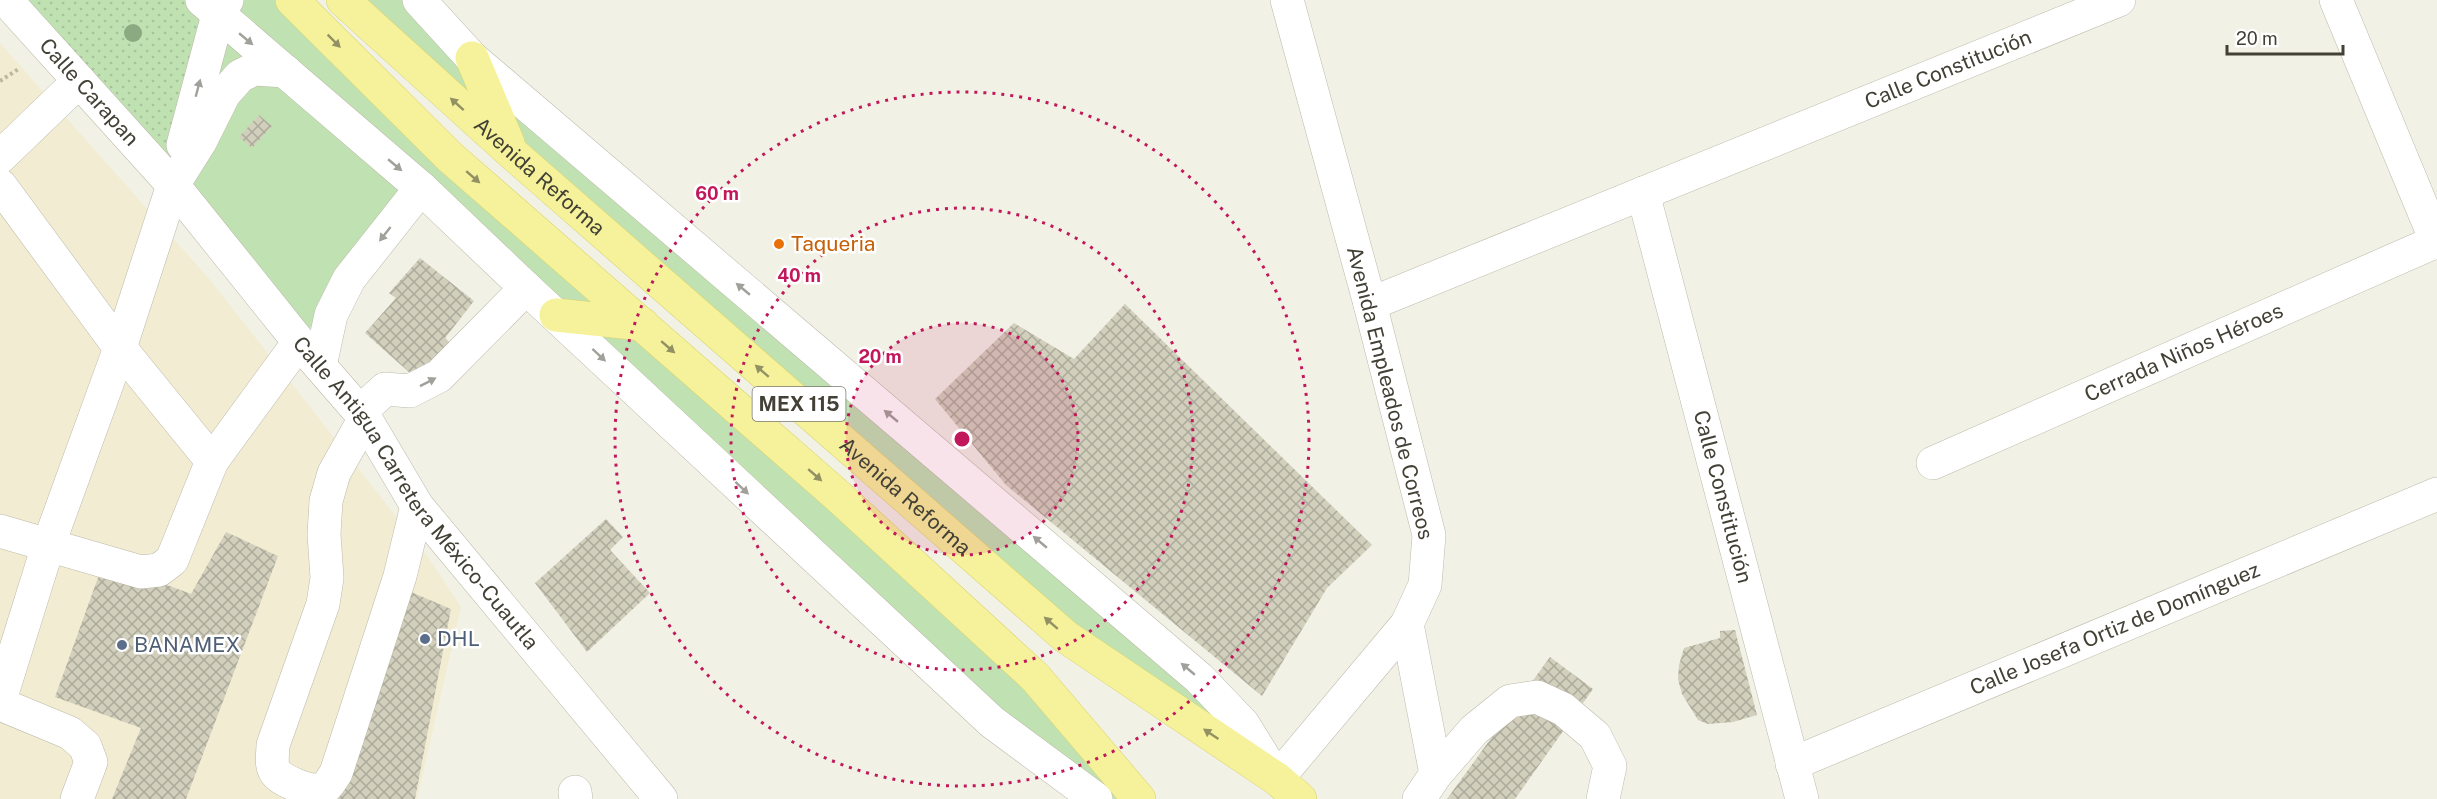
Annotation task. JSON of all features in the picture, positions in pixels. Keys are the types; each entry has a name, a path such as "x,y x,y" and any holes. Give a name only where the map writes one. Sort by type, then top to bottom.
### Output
{"main road":[{"name":"Avenida Reforma","path":"292,0 450,157 838,496 1035,677 1139,799"},
{"name":"Avenida Reforma","path":"343,0 512,153 1066,637 1288,789"},
{"path":"472,58 512,153"},
{"path":"556,315 642,324"}],"street":[{"name":"Calle Carapan","path":"6,0 172,185"},
{"path":"419,0 472,58 1199,678 1243,724 1288,789"},
{"name":"Avenida Empleados de Correos","path":"1287,0 1370,304 1429,535 1425,585 1407,624 1288,789"},
{"name":"Calle Constitución","path":"1370,304 2119,0"},
{"path":"2336,0 2437,241"},
{"path":"76,799 91,762 85,746 70,733 0,702 48,546 120,348 172,185 216,5 285,71 421,188 525,288 992,722 1096,799"},
{"path":"172,185 200,142 224,94 240,76 254,69 285,71"},
{"path":"0,157 79,81"},
{"path":"0,185 120,348 212,461"},
{"name":"Calle Antigua Carretera México-Cuautla","path":"172,185 299,342 362,415 417,506 661,799"},
{"path":"320,366 331,315 349,279 421,188"},
{"name":"Calle Constitución","path":"1643,193 1802,799"},
{"name":"Cerrada Niños Héroes","path":"1933,463 2437,241"},
{"path":"417,506 400,576 336,773 327,786 318,790 286,781 275,772 272,761 273,745 323,604 327,578 324,534 326,501 334,473 362,415 385,389 410,391 439,376 525,288"},
{"path":"0,531 141,572 159,570 172,560 212,461 299,342"},
{"name":"Calle Josefa Ortiz de Domínguez","path":"1792,764 2437,494"},
{"path":"1407,624 1427,786"},
{"path":"1427,786 1474,730 1510,701 1537,697 1563,710 1595,736 1610,766 1603,799"}],"shaded area":[{"path":"0,43 211,281 428,557 461,607 417,799 0,799"}],"green space":[{"path":"6,0 202,0 218,15 173,185"},
{"path":"202,0 292,0 753,421 1139,799 1096,799 421,188 299,342 173,185"},
{"path":"343,0 419,0 1199,678 1277,779 1066,637"}],"building":[{"path":"259,115 272,126 252,148 239,137"},
{"path":"420,258 474,301 445,338 452,345 419,381 365,333 396,298 389,293"},
{"path":"1125,304 1372,545 1327,588 1262,696 1006,485 935,399 1014,323 1074,359"},
{"path":"606,519 623,537 610,550 650,593 587,652 535,583"},
{"path":"226,532 278,556 186,799 112,799 141,728 55,697 104,561 191,594"},
{"path":"411,592 451,609 415,799 338,799"},
{"path":"1735,630 1757,715 1733,722 1708,724 1698,720 1682,694 1678,679 1679,665 1684,648 1720,638 1720,631"},
{"path":"1550,657 1593,689 1515,799 1447,799"}],"place":[{"name":"Taqueria","path":"779,244"},
{"name":"DHL","path":"425,639"},
{"name":"BANAMEX","path":"122,645"}]}
